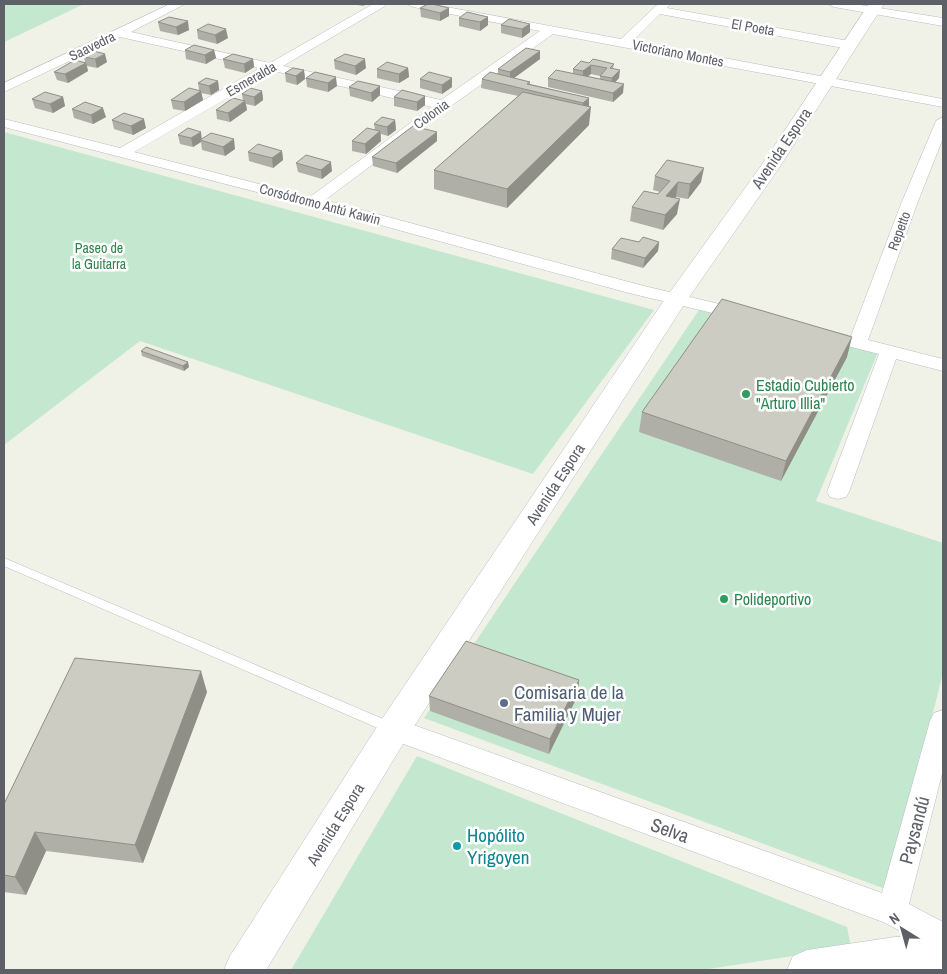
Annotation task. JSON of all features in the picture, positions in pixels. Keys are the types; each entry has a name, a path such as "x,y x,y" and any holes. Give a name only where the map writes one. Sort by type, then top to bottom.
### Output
{"main road":[{"name":"Avenida Espora","path":"244,970 394,729 676,299 769,168 874,7"},
{"path":"807,970 895,957 943,956"}],"street":[{"name":"Saavedra","path":"4,88 179,4"},
{"name":"Esmeralda","path":"122,153 381,4"},
{"name":"Victoriano Montes","path":"413,4 451,7 552,29 943,103"},
{"path":"834,4 874,7 943,22"},
{"path":"624,43 661,7"},
{"name":"El Poeta","path":"661,7 849,45"},
{"name":"Colonia","path":"313,202 443,105 552,29"},
{"path":"120,33 443,105"},
{"name":"Repetto","path":"858,343 909,204 943,120"},
{"name":"Corsódromo Antú Kawin","path":"4,122 313,202 635,289 762,320"},
{"path":"800,329 943,365"},
{"path":"838,492 889,351"},
{"name":"Paysandú","path":"892,911 943,720"},
{"name":"Selva","path":"394,729 892,911 943,938"}],"lane":[{"path":"4,562 394,729"}],"green space":[{"path":"4,4 84,4 4,42"},
{"name":"Paseo de la Guitarra","path":"4,132 654,310 533,474 140,341 4,445"},
{"name":"Polideportivo","path":"703,304 878,352 816,501 943,543 943,673 888,890 424,718"},
{"path":"417,756 847,927 851,947 702,970 291,970"}],"building":[{"path":"428,4 449,8 440,13 420,8"},
{"path":"467,12 488,17 480,22 459,18"},
{"path":"169,17 188,21 176,27 158,22"},
{"path":"509,19 530,24 522,29 501,25"},
{"path":"208,24 226,29 215,35 197,30"},
{"path":"194,45 214,50 205,55 185,50"},
{"path":"526,48 540,51 510,72 498,69"},
{"path":"94,51 105,54 95,59 84,57"},
{"path":"233,54 253,59 244,64 223,59"},
{"path":"345,54 365,59 355,66 334,60"},
{"path":"593,59 614,64 610,68 620,70 612,78 600,76 607,68 591,65 583,71 573,69 581,61 589,63"},
{"path":"75,60 86,63 65,74 54,72"},
{"path":"387,62 408,68 399,74 377,69"},
{"path":"293,68 304,70 296,76 285,73"},
{"path":"556,70 624,84 613,93 548,78"},
{"path":"315,72 336,77 328,83 306,78"},
{"path":"429,72 452,78 442,85 420,79"},
{"path":"490,72 530,82 527,84 589,98 583,103 482,79"},
{"path":"206,78 218,81 209,86 198,83"},
{"path":"358,81 380,86 371,93 349,87"},
{"path":"189,88 201,91 184,102 171,100"},
{"path":"250,88 262,91 254,97 242,94"},
{"path":"402,90 425,96 417,102 394,97"},
{"path":"45,92 63,97 50,104 32,99"},
{"path":"523,92 591,107 507,189 434,170"},
{"path":"233,98 245,101 228,113 216,110"},
{"path":"85,102 103,108 91,115 72,109"},
{"path":"124,113 144,119 131,126 112,120"},
{"path":"382,117 395,120 387,127 374,124"},
{"path":"413,126 437,132 396,163 372,157"},
{"path":"188,128 201,132 191,138 178,135"},
{"path":"367,128 380,131 365,144 352,141"},
{"path":"211,133 234,139 223,147 200,140"},
{"path":"258,144 282,151 272,158 248,152"},
{"path":"306,155 331,162 321,170 296,163"},
{"path":"667,160 704,168 690,184 678,182 666,196 680,199 665,215 632,207 644,191 658,194 670,181 655,176"},
{"path":"643,237 659,242 645,258 612,249 621,238 639,242"},
{"name":"Estadio Cubierto \"Arturo Illia\"","path":"722,299 852,337 786,461 642,412"},
{"path":"146,347 188,362 183,366 141,351"},
{"name":"Comisaria de la Familia y Mujer","path":"466,641 579,680 550,739 429,696"},
{"path":"75,658 201,671 135,845 35,832 15,877 4,875 4,804"}],"place":[{"name":"Estadio Cubierto \"Arturo Illia\"","path":"746,394"},
{"name":"Polideportivo","path":"724,599"},
{"name":"Comisaria de la Familia y Mujer","path":"504,703"},
{"name":"Hopólito Yrigoyen","path":"457,846"}]}
